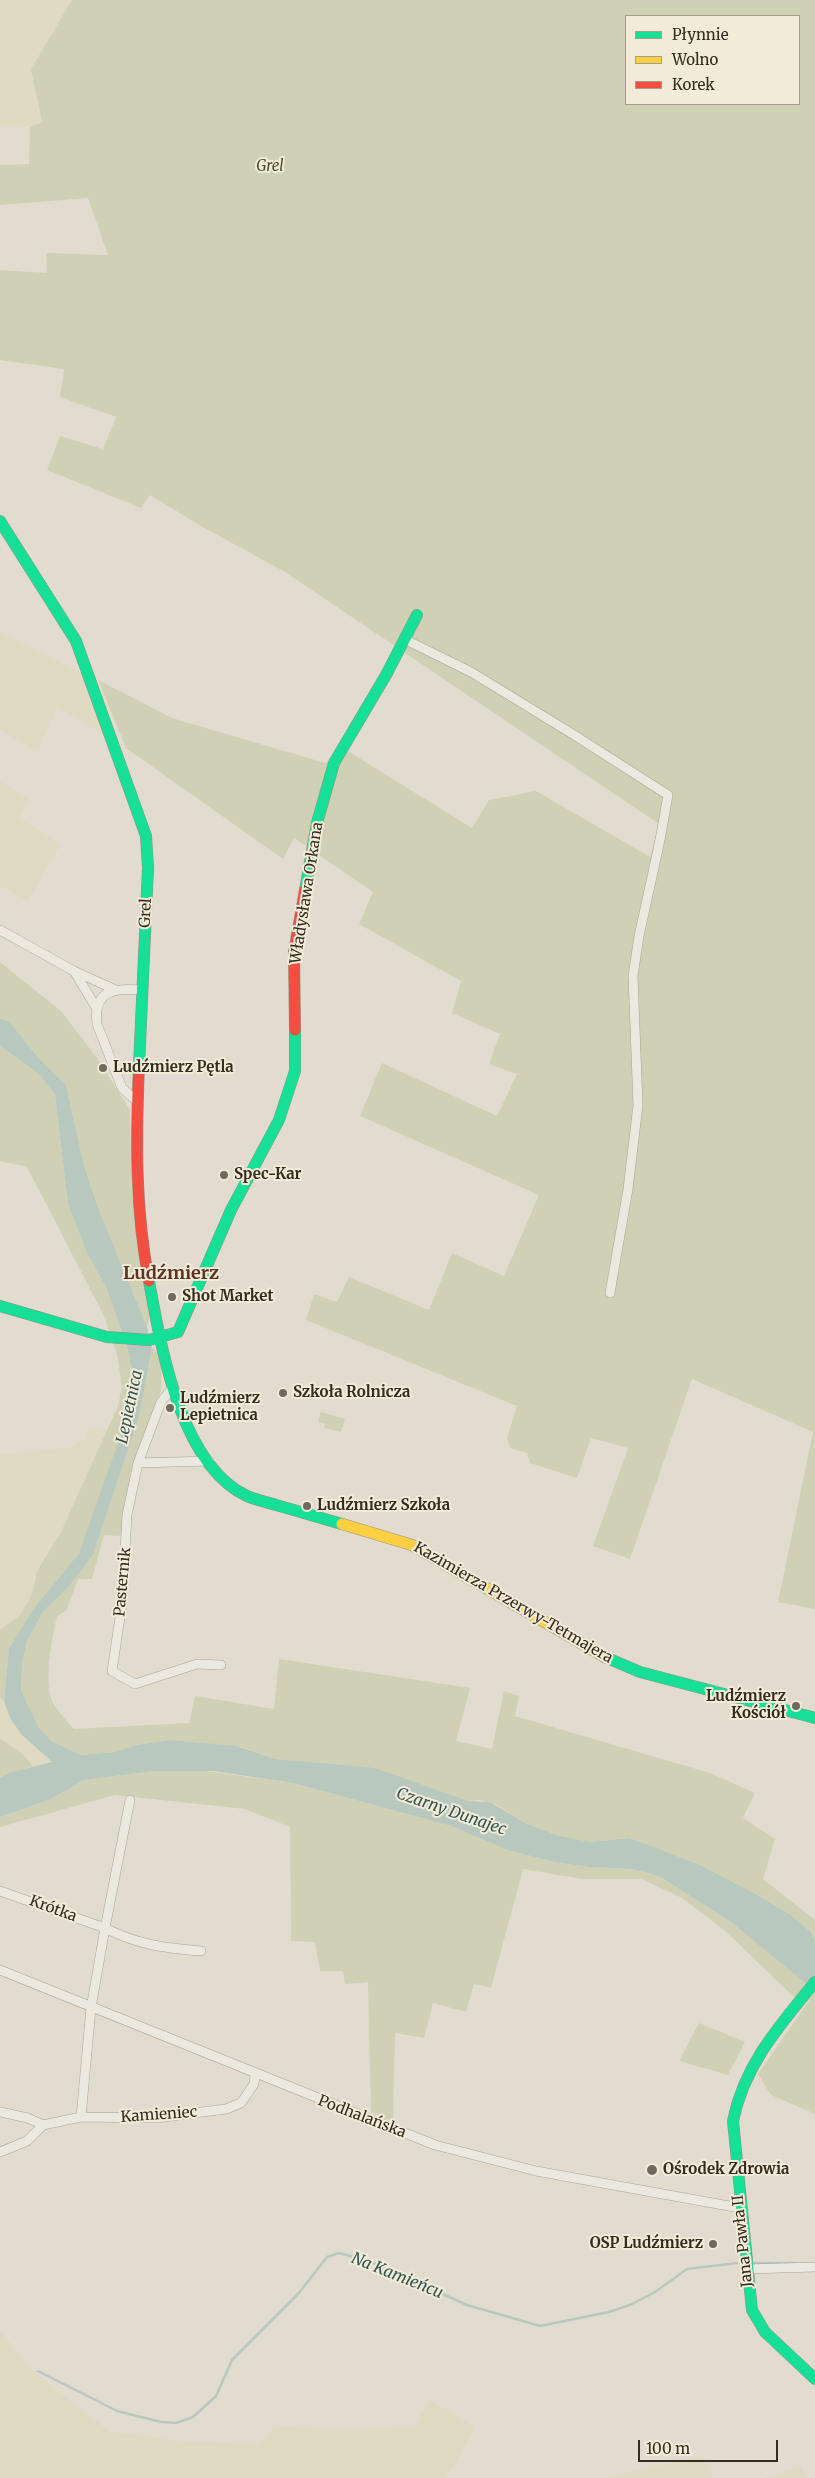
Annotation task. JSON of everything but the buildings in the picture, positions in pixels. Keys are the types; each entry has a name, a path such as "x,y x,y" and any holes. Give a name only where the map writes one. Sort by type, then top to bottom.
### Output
{"street":[{"name":"Grel","path":"0,521 76,641 146,836 148,868 136,1155 141,1230 157,1338"},
{"name":"Władysława Orkana","path":"157,1338 178,1332 183,1324 231,1210 279,1120 295,1071 294,952 317,823 334,763 417,615"},
{"path":"404,639 471,672 668,795 639,936 633,976 638,1105 628,1189 610,1293"},
{"path":"0,930 74,970 116,990 143,990"},
{"path":"74,970 97,1009"},
{"path":"116,990 104,996 97,1009 97,1024 122,1088 138,1101"},
{"path":"0,1306 91,1334 110,1337 157,1338"},
{"name":"Kazimierza Przerwy-Tetmajera","path":"157,1338 183,1418 209,1461 229,1485 247,1496 412,1545 608,1659 640,1672 815,1718"},
{"name":"Pasternik","path":"173,1387 160,1402 138,1462 127,1515 122,1604 112,1671 135,1684 197,1664 221,1665"},
{"path":"138,1462 209,1461"},
{"path":"81,2117 92,2008 105,1928 130,1800"},
{"name":"Krótka","path":"0,1891 105,1928 126,1939 154,1946 201,1951"},
{"name":"Podhalańska","path":"0,1970 255,2075 435,2145 536,2171 740,2208"},
{"name":"Jana Pawła II","path":"815,1982 753,2062 740,2086 735,2103 732,2130 746,2270 752,2310 761,2330 768,2339 807,2369 815,2379"},
{"name":"Kamieniec","path":"43,2125 81,2117 156,2118 226,2109 241,2103 254,2084 255,2075"},
{"path":"0,2112 28,2118 43,2125 27,2141 0,2152"},
{"path":"746,2270 815,2267"}],"shaded area":[{"path":"0,0 72,0 31,69 42,122 30,127 0,127"},
{"path":"0,631 84,674 109,738 57,707 38,752 0,730"},
{"path":"0,781 30,799 19,818 61,844 28,901 0,886"},
{"path":"87,1429 108,1429 61,1532 37,1571 32,1594 21,1614 0,1630 0,1455 71,1447 84,1439"},
{"path":"0,1698 21,1734 52,1762 33,1766 23,1754 0,1738"},
{"path":"0,2330 31,2369 109,2431 179,2441 259,2444 275,2426 330,2429 414,2428 430,2400 476,2427 446,2478 0,2478"},
{"path":"703,2455 713,2478 605,2478"},
{"path":"801,2466 806,2478 764,2478"}],"green space":[{"path":"72,0 815,0 815,1609 778,1602 813,1432 692,1379 630,1559 593,1546 628,1448 591,1438 577,1478 530,1463 527,1453 510,1448 507,1438 517,1406 306,1320 314,1294 337,1302 349,1277 429,1310 452,1253 504,1276 539,1195 360,1116 382,1063 497,1116 517,1074 489,1064 500,1034 452,1013 461,981 359,924 373,892 294,838 283,859 126,748 98,680 172,718 325,763 346,750 472,828 489,800 536,791 650,857 659,824 285,572 201,526 150,495 141,508 47,470 60,436 103,449 116,417 60,397 64,369 0,360 0,270 47,273 46,253 108,255 88,198 0,205 0,165 29,164 30,127 42,122 31,69"},
{"path":"0,962 61,1011 97,1058 130,1110 132,1192 139,1260 150,1314 147,1327 97,1205 84,1166 66,1085 36,1055 10,1022 0,1018"},
{"path":"0,1046 39,1074 55,1095 68,1204 87,1253 106,1287 127,1346 132,1370 132,1388 123,1429 100,1500 79,1553 34,1608 9,1648 4,1701 0,1698 0,1630 21,1614 32,1594 37,1571 61,1532 118,1406 122,1387 117,1354 103,1314 27,1167 0,1161"},
{"path":"152,1348 158,1353 162,1364 161,1391 138,1450 122,1536 104,1535 92,1579 78,1579 66,1611 57,1616 55,1625 49,1671 50,1693 52,1701 62,1716 74,1729 189,1723 195,1696 274,1709 279,1659 470,1688 456,1741 492,1749 504,1691 519,1696 515,1716 710,1773 755,1793 743,1818 775,1839 763,1879 815,1920 815,1943 812,1933 791,1915 754,1893 700,1865 629,1838 590,1842 557,1835 525,1823 495,1804 479,1800 468,1801 300,1762 275,1759 242,1747 171,1740 136,1745 115,1752 81,1755 53,1742 39,1728 21,1690 22,1664 27,1641 43,1612 67,1589 93,1555 139,1417"},
{"path":"321,1412 345,1419 341,1432 324,1428 325,1424 318,1422"},
{"path":"0,1738 23,1754 33,1766 0,1778"},
{"path":"154,1771 205,1771 293,1783 451,1826 507,1850 554,1862 589,1867 632,1869 659,1876 731,1922 806,1983 795,1998 724,1930 682,1898 642,1879 582,1879 523,1869 491,1988 474,1984 466,2012 433,2003 424,2038 395,2033 393,2122 371,2112 368,1982 345,1984 343,1971 320,1971 315,1942 291,1941 290,1827 245,1809 115,1795 0,1827 0,1817 49,1800 84,1780"},
{"path":"815,1992 815,2114 771,2095 758,2074"},
{"path":"699,2023 745,2042 728,2075 679,2061"}],"water":[{"path":"0,1018 10,1022 36,1055 66,1085 84,1166 97,1205 147,1327 152,1348 139,1417 93,1555 67,1589 43,1612 27,1641 22,1664 21,1690 39,1728 53,1742 81,1755 115,1752 136,1745 171,1740 237,1746 275,1759 375,1768 468,1801 490,1802 525,1823 557,1835 590,1842 629,1838 700,1865 791,1915 812,1933 815,1943 815,1991 731,1922 659,1876 632,1869 589,1867 554,1862 507,1850 451,1826 293,1783 213,1771 154,1771 84,1780 49,1800 0,1817 0,1778 12,1772 52,1762 21,1734 10,1718 4,1701 9,1648 34,1608 79,1553 123,1429 132,1388 132,1370 127,1346 106,1287 87,1253 68,1204 55,1095 39,1074 0,1046"}],"waterway":[{"name":"Na Kamieńcu","path":"38,2371 117,2411 161,2422 176,2423 193,2417 216,2396 232,2360 299,2293 327,2257 339,2253 369,2261 467,2305 540,2326 609,2312 630,2305 655,2292 687,2269 737,2263"},
{"name":"Na Kamieńcu","path":"754,2263 795,2263"}],"traffic: fast":[{"path":"0,521 76,641 146,836 148,868 139,1066"},
{"path":"305,890 317,823 334,763 386,675 417,615"},
{"path":"0,1306 107,1337 149,1340 178,1332 231,1210 279,1120 295,1071 295,1030"},
{"path":"149,1281 160,1338 177,1401 190,1431 205,1458 224,1481 247,1496 342,1524"},
{"path":"605,1657 640,1672 815,1718"},
{"path":"815,1982 765,2047 746,2082 738,2101 733,2121 752,2310 765,2332 815,2379"}],"traffic: slow":[{"path":"342,1524 412,1545 605,1657"}],"traffic: jam":[{"path":"295,1030 294,952 305,890"},
{"path":"139,1066 137,1120 139,1201 144,1254 149,1281"}],"place":[{"name":"Ludźmierz Pętla","path":"103,1068"},
{"name":"Spec-Kar","path":"224,1175"},
{"name":"Shot Market","path":"172,1297"},
{"name":"Szkoła Rolnicza","path":"283,1393"},
{"name":"Ludźmierz Lepietnica","path":"170,1408"},
{"name":"Ludźmierz Szkoła","path":"307,1506"},
{"name":"Ludźmierz Kościół","path":"796,1706"},
{"name":"Ośrodek Zdrowia","path":"652,2170"},
{"name":"OSP Ludźmierz","path":"713,2244"}],"district":[{"name":"Ludźmierz","path":"171,1274"}],"water label":[{"name":"Lepietnica","path":"130,1407"},
{"name":"Czarny Dunajec","path":"451,1812"}]}
